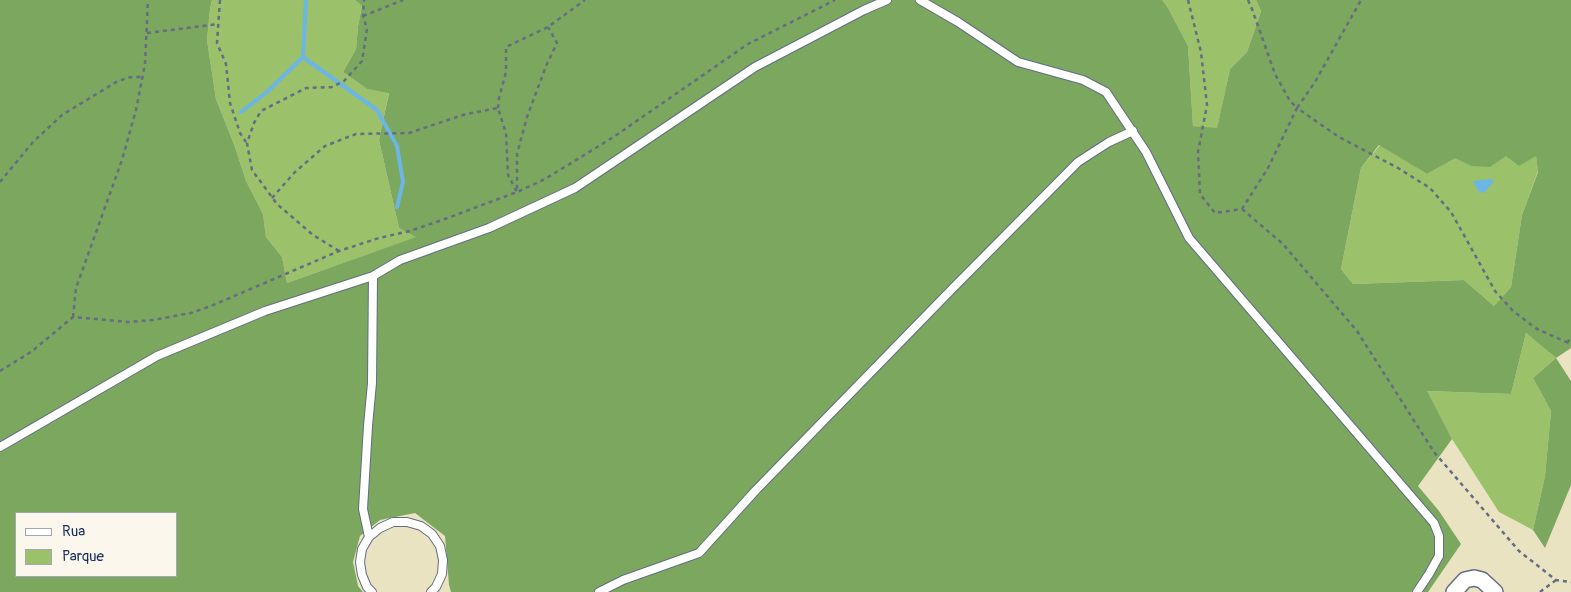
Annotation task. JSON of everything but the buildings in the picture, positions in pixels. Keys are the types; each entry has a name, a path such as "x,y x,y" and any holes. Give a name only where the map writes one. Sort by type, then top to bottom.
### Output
{"street":[{"path":"1454,592 1465,580 1474,578 1482,580 1495,592"}],"lane":[{"path":"0,447 157,356 266,311 373,276 400,260 488,228 575,188 755,67 887,0"},
{"path":"920,0 958,22 1018,62 1083,80 1106,92 1146,152 1190,238 1434,522 1439,536 1439,556 1417,592"},
{"path":"599,592 624,580 699,553 790,455 1078,162 1109,142 1133,131"},
{"path":"369,537 363,509 372,383 373,276"},
{"path":"372,592 367,587 362,575 360,562 362,549 369,537 380,528 393,522 407,522 420,526 432,534 440,546 443,560 442,574 436,590"}],"path":[{"path":"73,317 76,288 122,160 136,110 143,77 148,0"},
{"path":"220,0 217,44 226,64 230,103 240,134 247,143 252,170 277,204 313,235 339,251"},
{"path":"247,143 254,122 261,111 306,88 332,87 344,81 355,70 362,61 367,29 363,16 364,0"},
{"path":"363,16 403,0"},
{"path":"516,192 508,175 506,134 498,108 506,72 506,47 548,27 585,0"},
{"path":"0,370 30,352 73,317 128,322 153,320 191,313 339,251 442,220 516,192 545,179 612,138 748,44 834,0"},
{"path":"1188,0 1201,52 1207,105 1198,152 1200,194 1215,213 1242,209 1283,244 1357,331 1434,452 1519,551 1556,580 1571,582"},
{"path":"1248,0 1275,74 1290,101 1339,137 1398,168 1430,188 1451,212 1495,291 1513,312 1537,329 1571,344"},
{"path":"1242,209 1268,168 1297,108 1315,82 1361,0"},
{"path":"147,32 218,24"},
{"path":"516,192 517,154 527,117 546,66 557,43 548,27"},
{"path":"0,182 33,142 62,115 118,81 131,77 143,77"},
{"path":"272,198 294,172 325,146 356,134 409,134 466,114 498,108"},
{"path":"1567,343 1571,337"},
{"path":"1540,592 1556,580"}],"green space":[{"path":"0,0 212,0 207,40 216,99 246,181 263,214 266,237 282,257 287,283 416,237 399,228 379,140 389,93 367,89 343,72 356,49 362,6 355,0 1162,0 1188,46 1193,126 1217,128 1230,69 1247,52 1261,11 1256,0 1571,0 1571,348 1556,358 1526,333 1511,394 1427,391 1452,439 1418,486 1439,511 1461,544 1428,592 451,592 445,536 415,513 380,520 360,536 353,562 358,586 363,592 0,592","holes":["1379,145 1427,174 1455,158 1471,166 1490,167 1506,156 1519,166 1536,156 1538,172 1522,215 1511,287 1494,306 1464,280 1353,284 1341,269 1361,168"]},
{"path":"212,0 355,0 362,6 356,49 343,72 367,89 389,92 379,140 399,228 417,237 287,283 282,257 266,237 263,214 246,181 216,99 207,40"},
{"path":"1162,0 1256,0 1261,11 1247,52 1230,69 1217,129 1193,126 1188,46"},
{"path":"1380,145 1427,174 1455,157 1471,166 1506,156 1536,156 1538,171 1522,215 1511,287 1494,306 1464,280 1353,284 1341,269 1361,168"},
{"path":"1526,333 1556,358 1533,378 1551,411 1545,476 1533,530 1499,512 1452,439 1426,391 1511,394"},
{"path":"1556,358 1571,381 1571,485 1545,548 1533,530 1545,476 1551,411 1533,378"}],"water":[{"path":"1490,179 1494,181 1482,193 1478,191 1473,181"}],"waterway":[{"path":"241,112 267,92 303,57 306,0"},
{"path":"303,57 377,110 397,146 403,182 397,207"}]}
